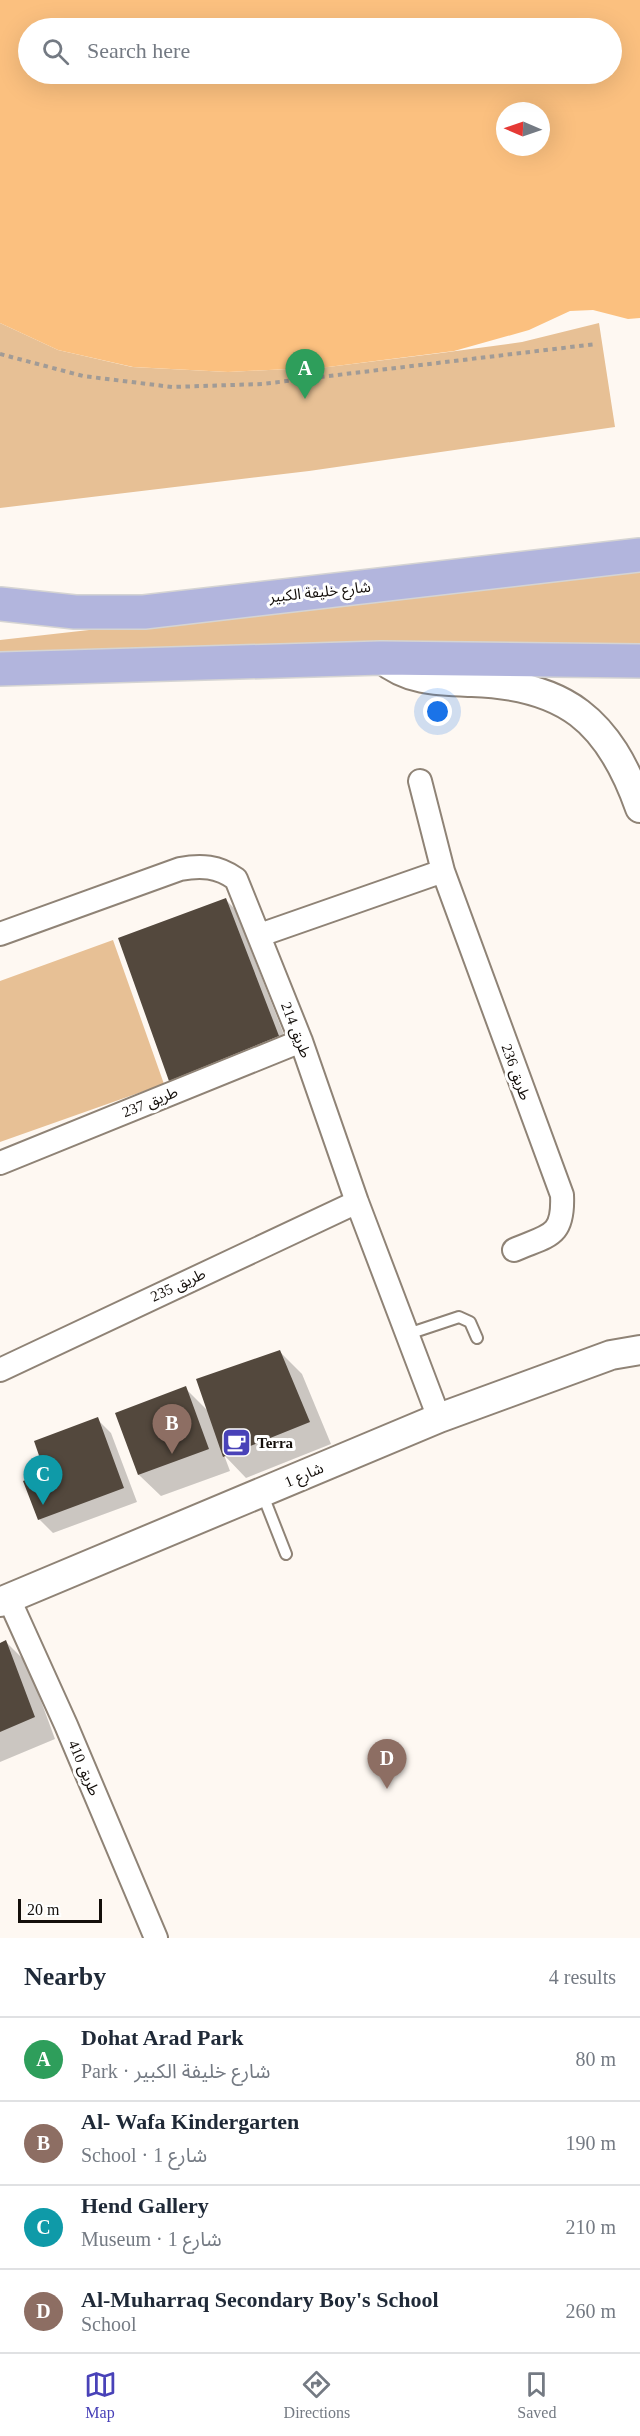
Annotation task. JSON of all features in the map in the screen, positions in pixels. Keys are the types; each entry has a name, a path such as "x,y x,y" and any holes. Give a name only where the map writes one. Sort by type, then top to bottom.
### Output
{"main road":[{"name":"شارع خليفة الكبير","path":"0,604 75,612 144,612 640,555"},
{"path":"0,669 381,658 640,662"}],"street":[{"path":"381,658 399,671 424,680 517,685 534,689 568,704 584,714 621,763 640,808"},
{"name":"طريق 236","path":"420,781 443,871 562,1195 563,1217 554,1232 514,1250"},
{"name":"طريق 214","path":"0,934 180,868 196,866 224,871 236,879 301,1041 357,1202 439,1418"},
{"path":"260,935 443,871"},
{"name":"طريق 237","path":"0,1163 301,1041"},
{"name":"طريق 235","path":"0,1370 357,1202"},
{"name":"شارع 1","path":"5,1601 439,1418 611,1355 640,1339"},
{"name":"شارع 1","path":"611,1355 640,1350"},
{"name":"طريق 410","path":"5,1601 66,1725 156,1938"}],"lane":[{"path":"408,1334 459,1317 470,1322 477,1338"},
{"path":"262,1493 286,1554"}],"path":[{"path":"0,354 83,376 172,387 262,384 596,344"}],"shaded area":[{"path":"0,0 640,0 640,318 628,319 593,310 570,311 529,330 454,351 328,367 228,372 133,367 58,350 0,323"},
{"path":"0,323 58,350 132,367 228,372 328,367 441,353 522,342 599,323 615,427 309,471 0,508"},
{"path":"640,568 640,645 0,652 0,640"},
{"path":"113,940 164,1084 0,1142 0,981"}],"building":[{"path":"226,898 279,1036 169,1081 118,938"},
{"path":"280,1350 310,1422 223,1457 196,1379"},
{"path":"186,1386 209,1449 138,1475 115,1413"},
{"path":"98,1417 124,1488 38,1520 23,1481 45,1473 34,1441"},
{"path":"6,1640 35,1717 0,1732 0,1643"}],"place":[{"name":"Dohat Arad Park","path":"305,399"},
{"name":"Terra","path":"236,1443"},
{"name":"Al- Wafa Kindergarten","path":"172,1454"},
{"name":"Hend Gallery","path":"43,1505"},
{"name":"Al-Muharraq Secondary Boy's School","path":"387,1789"}]}
